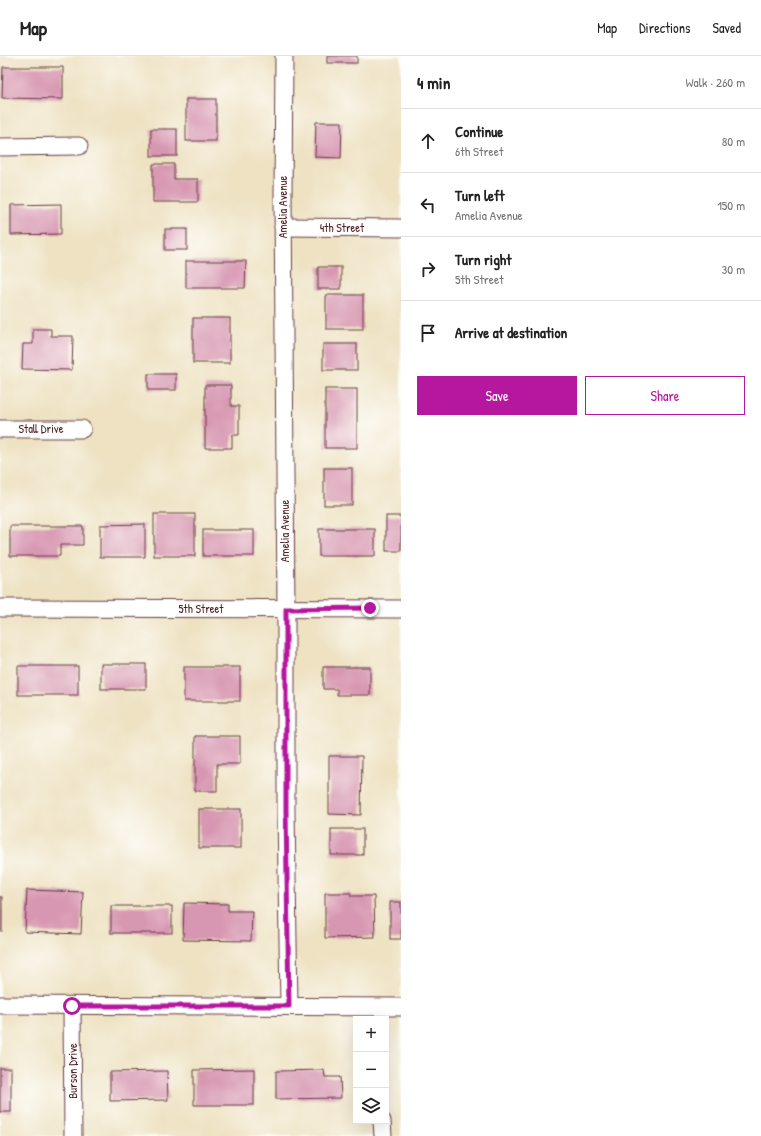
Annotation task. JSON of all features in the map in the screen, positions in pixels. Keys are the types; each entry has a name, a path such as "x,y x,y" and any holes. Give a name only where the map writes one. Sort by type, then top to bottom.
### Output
{"street":[{"name":"Amelia Avenue","path":"284,56 283,227 286,811 289,1006"},
{"path":"0,147 79,146"},
{"name":"4th Street","path":"283,227 401,228"},
{"name":"Stall Drive","path":"0,429 82,429"},
{"name":"5th Street","path":"0,608 401,609"},
{"path":"0,1005 289,1006 381,1013 401,1007"},
{"name":"Burson Drive","path":"72,1006 73,1136"},
{"path":"382,1124 383,1136"}],"building":[{"path":"327,56 357,56 357,63 327,63"},
{"path":"3,67 63,67 63,99 2,98"},
{"path":"186,99 216,99 216,141 186,141"},
{"path":"316,122 342,122 341,158 315,157"},
{"path":"151,129 177,129 177,156 151,156"},
{"path":"153,164 174,164 174,179 198,179 198,202 153,202"},
{"path":"61,204 61,234 11,235 11,205"},
{"path":"165,229 187,229 187,250 165,250"},
{"path":"186,261 246,261 245,288 186,288"},
{"path":"318,267 341,267 341,289 318,289"},
{"path":"326,295 363,295 363,329 326,329"},
{"path":"193,318 230,318 230,363 193,363"},
{"path":"33,329 51,329 51,336 73,336 72,370 22,369 23,344 33,344"},
{"path":"323,344 357,344 357,370 323,370"},
{"path":"148,374 176,374 176,390 148,390"},
{"path":"205,385 231,385 231,406 239,406 239,435 232,435 232,448 205,448"},
{"path":"325,389 357,389 357,448 325,448"},
{"path":"324,468 352,468 352,505 324,505"},
{"path":"154,514 195,514 195,556 154,556"},
{"path":"386,516 401,516 401,551 386,551"},
{"path":"145,524 145,557 100,557 100,525"},
{"path":"10,526 83,526 83,545 60,545 60,556 10,556"},
{"path":"319,529 375,529 375,556 319,556"},
{"path":"203,530 254,530 254,556 203,556"},
{"path":"101,664 146,664 146,689 101,689"},
{"path":"18,666 78,666 78,695 18,695"},
{"path":"184,667 240,667 240,701 184,701"},
{"path":"323,667 370,667 370,695 337,695 337,689 323,689"},
{"path":"195,736 240,736 240,764 217,764 217,791 195,791"},
{"path":"329,756 362,756 361,815 329,814"},
{"path":"199,809 241,809 241,848 199,848"},
{"path":"331,829 363,829 363,855 331,855"},
{"path":"27,890 83,892 81,934 25,932"},
{"path":"325,893 351,893 351,896 374,896 375,937 325,938"},
{"path":"0,897 2,897 2,931 0,931"},
{"path":"390,902 401,902 401,939 390,939"},
{"path":"184,903 228,904 228,911 252,911 251,941 183,940"},
{"path":"111,906 172,906 172,933 111,933"},
{"path":"0,1068 11,1068 11,1112 0,1112"},
{"path":"254,1069 254,1105 194,1105 194,1070"},
{"path":"324,1070 325,1077 340,1077 341,1098 276,1099 276,1071"},
{"path":"167,1071 168,1100 110,1101 110,1072"}],"route":[{"path":"72,1006 289,1006 286,811 286,609 370,608"}]}
